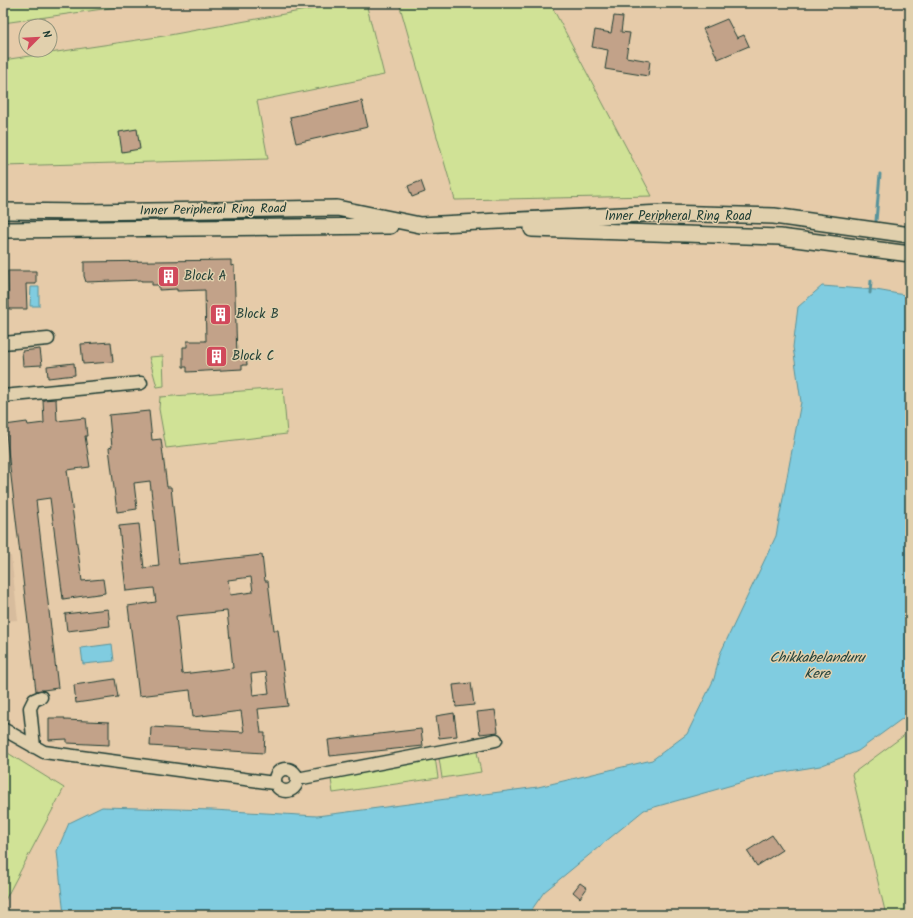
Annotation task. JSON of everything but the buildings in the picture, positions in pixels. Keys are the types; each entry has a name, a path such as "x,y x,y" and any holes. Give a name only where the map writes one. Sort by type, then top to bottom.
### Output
{"main road":[{"name":"Inner Peripheral Ring Road","path":"3,211 86,212 337,208 420,225 780,237 910,254"},
{"name":"Inner Peripheral Ring Road","path":"3,230 420,225 662,213 774,216 910,235"}],"street":[{"path":"3,343 48,339"},
{"path":"3,396 141,383"},
{"path":"34,747 30,708 34,700 41,697"},
{"path":"3,729 44,752 274,782 276,787 285,792 294,788 297,779 496,740"}],"shaded area":[{"path":"3,556 11,556 18,620 3,621"}],"green space":[{"path":"3,3 146,3 39,18 18,18 18,21 3,23"},
{"path":"344,3 366,3 384,75 257,101 268,159 3,166 3,60 18,58 58,58 58,52 164,36"},
{"path":"399,3 550,3 652,196 455,200"},
{"path":"163,356 164,386 157,387 149,357"},
{"path":"283,388 287,434 166,448 159,409 160,397"},
{"path":"910,731 910,915 886,915 852,774"},
{"path":"3,750 64,788 3,904"},
{"path":"477,752 481,772 442,778 439,758"},
{"path":"435,757 438,778 333,793 330,772"}],"water":[{"name":"Chikkabelanduru Kere","path":"822,286 876,290 910,296 910,713 858,751 820,766 771,774 644,810 544,892 528,915 64,915 57,851 69,823 102,807 213,810 317,816 538,787 652,760 687,734 714,679 720,654 776,536 801,402 793,347 798,307"},
{"path":"31,287 39,287 39,306 30,306"},
{"path":"112,644 114,661 83,664 81,648"}],"waterway":[{"path":"876,221 880,174"},
{"path":"870,293 871,281"}],"place":[{"name":"Block A","path":"169,276"},
{"name":"Block B","path":"220,314"},
{"name":"Block C","path":"216,356"}]}
